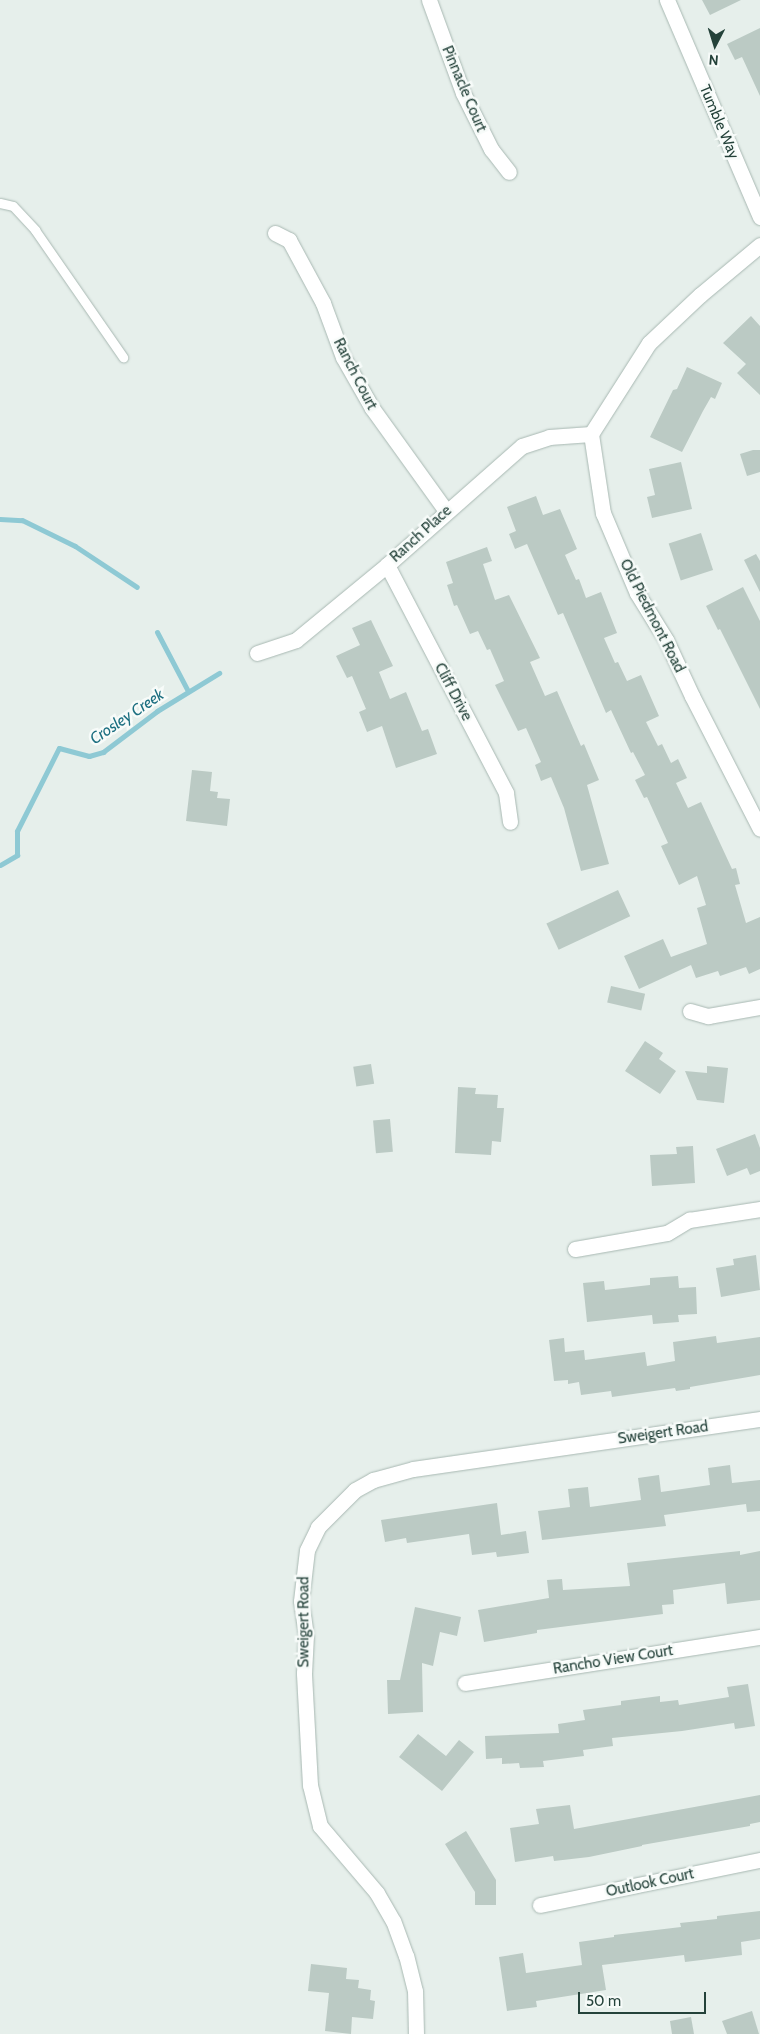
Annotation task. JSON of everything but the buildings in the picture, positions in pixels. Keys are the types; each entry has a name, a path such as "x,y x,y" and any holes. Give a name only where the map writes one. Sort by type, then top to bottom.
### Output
{"street":[{"name":"Pinnacle Court","path":"429,0 463,93 491,149 509,172"},
{"name":"Tumble Way","path":"667,0 760,217"},
{"name":"Ranch Court","path":"275,233 289,240 323,303 343,357 372,408 446,511"},
{"path":"591,434 649,343 700,295 760,245"},
{"name":"Ranch Place","path":"257,653 296,640 387,565 522,446 548,437 591,434"},
{"name":"Old Piedmont Road","path":"591,434 603,513 637,593 666,640 692,696 760,829"},
{"name":"Cliff Drive","path":"387,565 506,793 510,822"},
{"path":"690,1012 708,1016 760,1007"},
{"path":"575,1249 667,1233 689,1220 760,1209"},
{"name":"Sweigert Road","path":"416,2034 415,1991 406,1956 393,1921 377,1893 320,1826 310,1785 304,1673 306,1636 301,1601 306,1550 318,1526 355,1490 373,1480 413,1469 760,1419"},
{"name":"Rancho View Court","path":"465,1683 760,1637"},
{"name":"Outlook Court","path":"540,1905 760,1860"}],"lane":[{"path":"0,203 13,206 35,230 123,357"}],"waterway":[{"path":"0,519 22,520 75,546 137,587"},
{"path":"157,632 188,691"},
{"name":"Crosley Creek","path":"0,865 17,855 17,831 59,748 89,756 103,752 157,711 219,673"}]}
